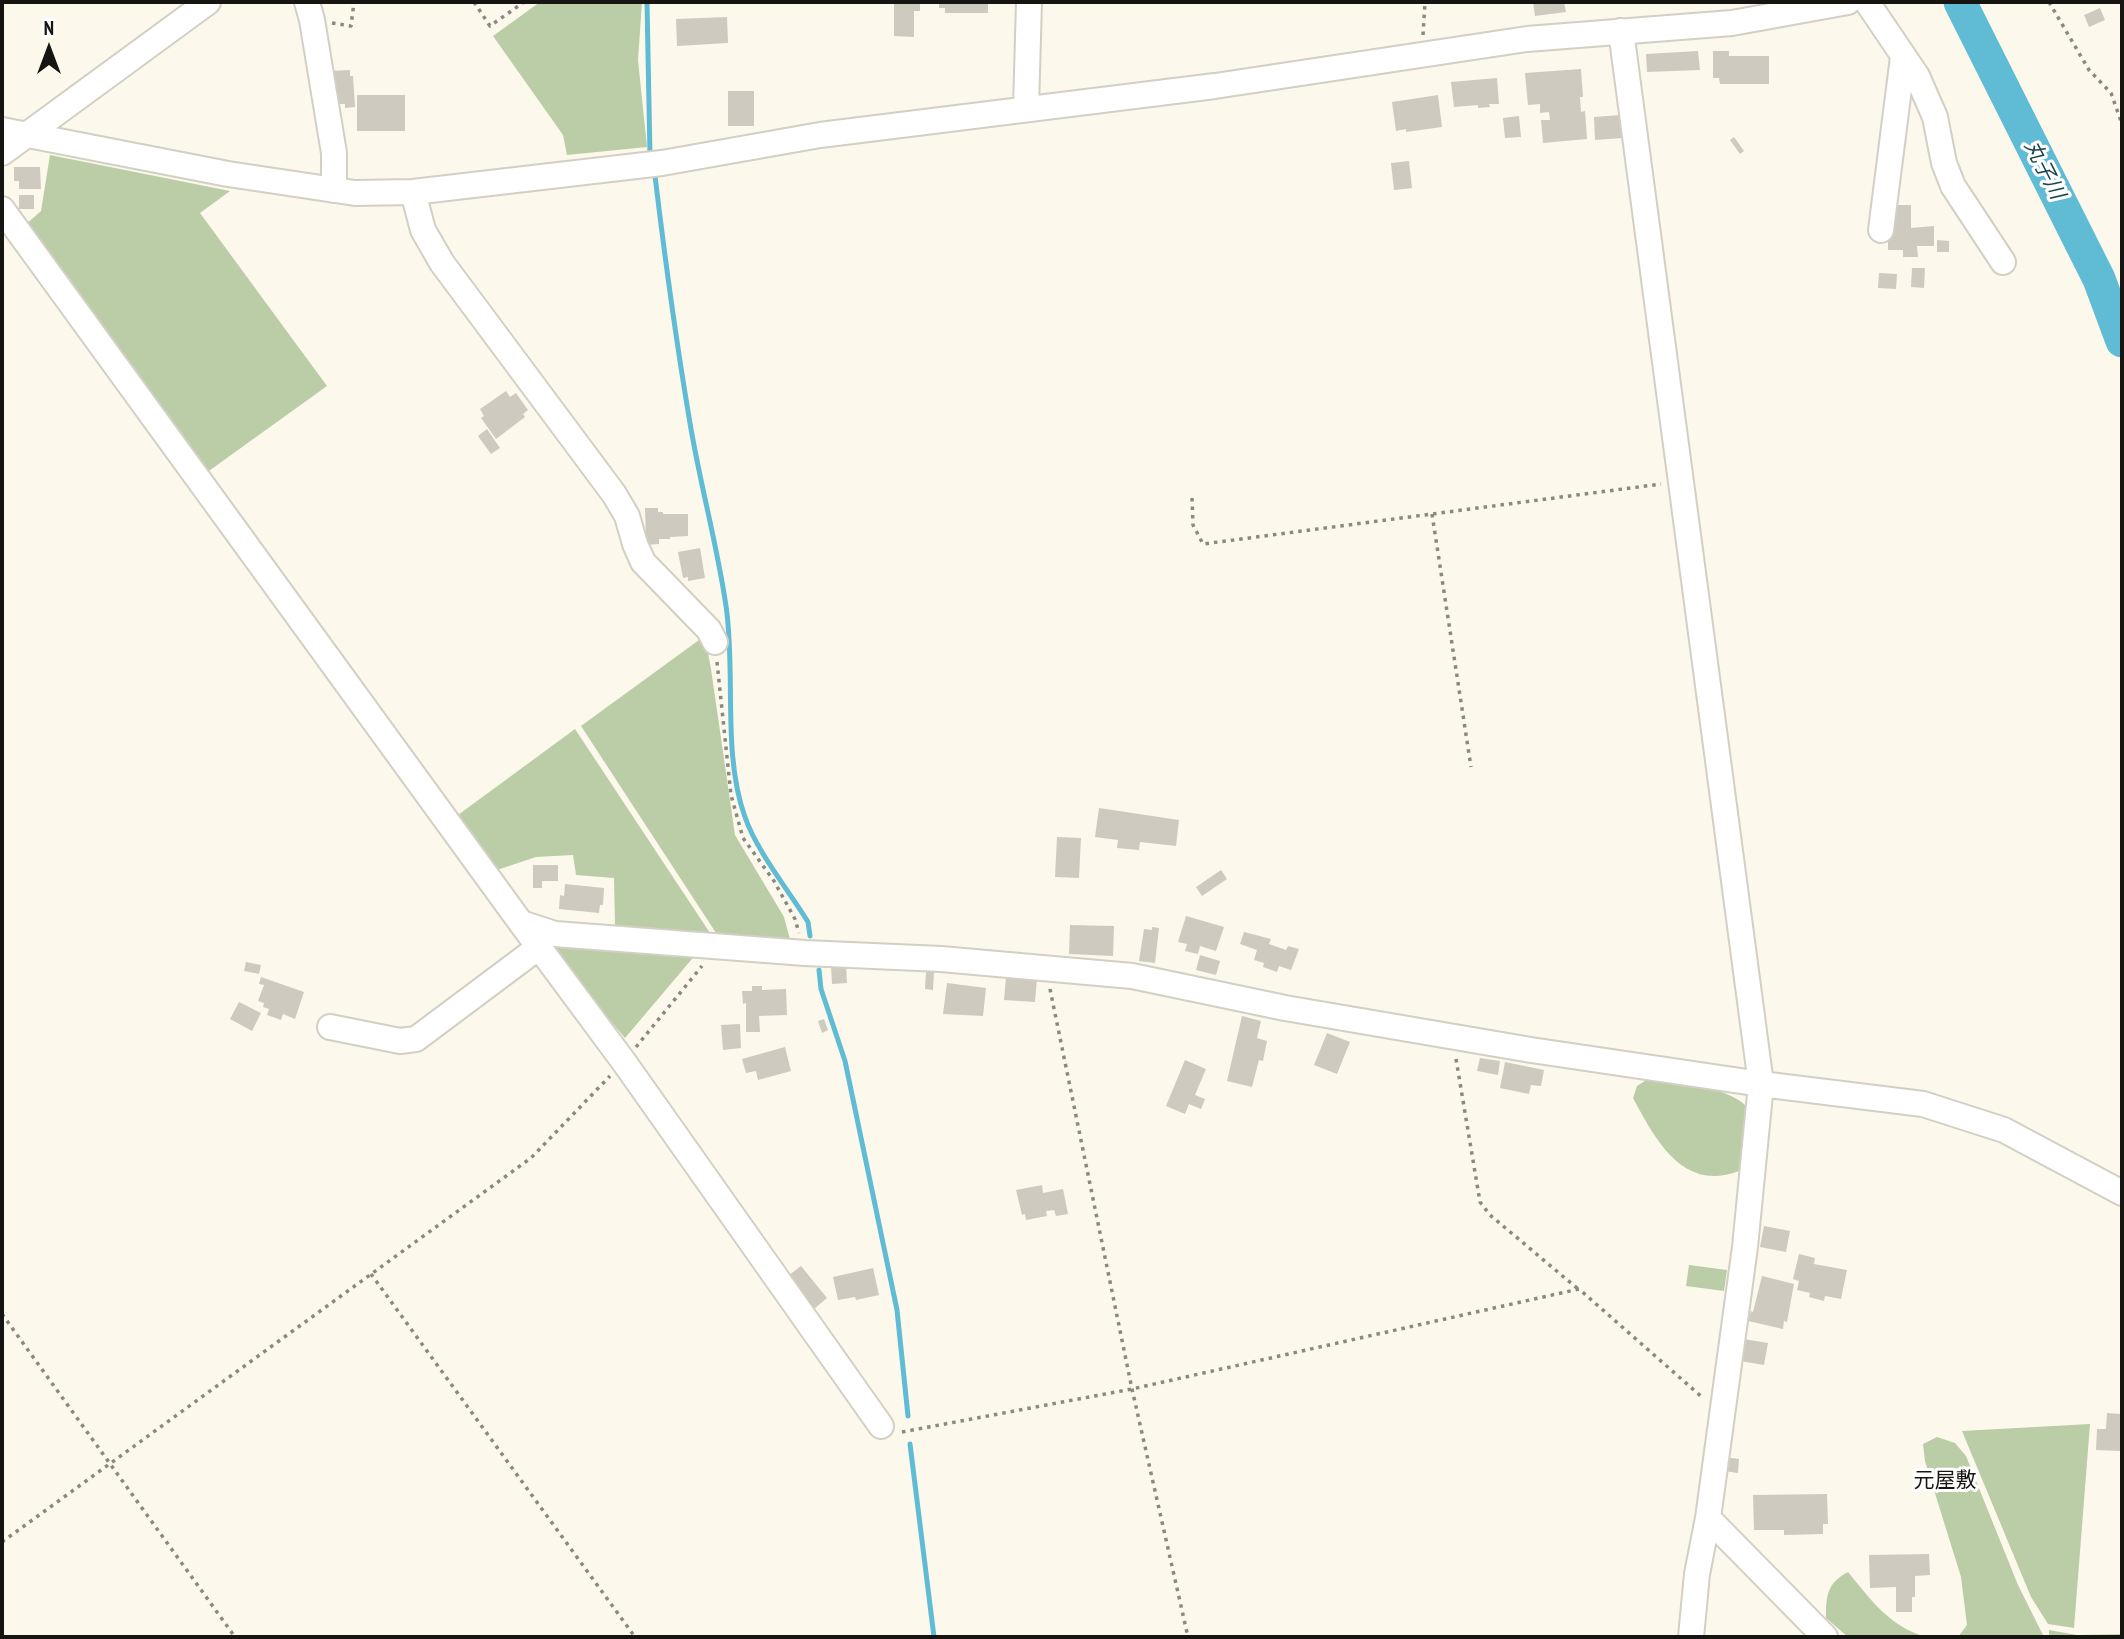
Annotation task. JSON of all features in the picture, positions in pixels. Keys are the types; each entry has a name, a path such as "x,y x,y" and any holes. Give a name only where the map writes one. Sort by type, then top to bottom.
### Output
{"street":[{"path":"2,153 208,2"},
{"path":"1026,108 1029,2"},
{"path":"2,130 228,174 334,190 355,193 413,192 662,163 820,135 1215,86 1527,39 1621,31 1736,12 1848,2"},
{"path":"1867,2 1917,76 1929,100 1944,163 1953,186 2003,262"},
{"path":"309,11 334,153 334,190"},
{"path":"1621,31 1761,1084 1745,1247 1691,1637"},
{"path":"1881,230 1903,57"},
{"path":"413,192 423,230 443,263 614,494 627,516 643,562 709,630 715,642"},
{"path":"2,209 624,1062 881,1426"},
{"path":"521,923 555,934 805,953 941,959 1132,976 1285,1008 1452,1037 1761,1084 1923,1104 2004,1130 2122,1193"},
{"path":"330,1027 400,1041 416,1039 539,947"},
{"path":"1708,1518 1825,1637"}],"path":[{"path":"309,11 351,26 354,2"},
{"path":"401,2 417,2"},
{"path":"474,2 490,26 524,2"},
{"path":"1422,55 1425,2"},
{"path":"2049,2 2089,71 2111,93 2122,124"},
{"path":"1192,498 1193,525 1203,544 1681,481"},
{"path":"1432,514 1471,767"},
{"path":"715,642 731,795 743,838 774,881 795,919 805,953"},
{"path":"2,1542 531,1158 624,1062 719,946"},
{"path":"1047,967 1054,1014 1132,1389 1188,1637"},
{"path":"1452,1037 1480,1202 1490,1215 1721,1414"},
{"path":"371,1273 635,1637"},
{"path":"881,1426 888,1432 896,1433 1132,1389 1579,1289"},
{"path":"2,1314 235,1637"}],"green space":[{"path":"540,2 642,2 638,60 647,147 567,155 563,135 493,36"},
{"path":"50,155 230,191 200,213 327,386 206,473 24,226 41,211"},
{"path":"699,640 708,653 711,669 735,835 784,917 791,943 718,936 581,726"},
{"path":"575,729 712,936 615,926 614,878 576,875 573,855 536,857 497,870 458,815"},
{"path":"553,944 697,953 625,1038 552,952"},
{"path":"1648,1079 1713,1089 1745,1105 1745,1151 1739,1171 1719,1176 1702,1175 1673,1158 1651,1130 1633,1098 1637,1086"},
{"path":"1689,1265 1727,1270 1724,1291 1686,1286"},
{"path":"2090,1424 2074,1628 2048,1624 2031,1597 1962,1431"},
{"path":"1937,1437 1955,1443 1966,1456 2018,1585 2044,1637 1958,1637 1967,1625 1961,1577 1925,1461 1923,1444"},
{"path":"1848,1572 1891,1619 1926,1637 1848,1637 1826,1618 1826,1603 1832,1586"},
{"path":"2049,1630 2077,1635 2122,1634 2122,1637 2049,1637"}],"building":[{"path":"894,2 920,2 920,11 914,11 914,37 894,36"},
{"path":"939,2 988,2 988,13 945,13 945,8 939,8"},
{"path":"1533,2 1564,2 1566,12 1535,16"},
{"path":"2100,8 2105,20 2089,27 2084,15"},
{"path":"727,17 728,43 677,46 676,19"},
{"path":"1698,51 1700,70 1647,72 1646,54"},
{"path":"1713,51 1729,51 1729,56 1769,56 1769,84 1720,84 1719,78 1713,78"},
{"path":"1581,69 1581,112 1585,111 1587,139 1543,143 1541,120 1550,120 1549,112 1540,113 1540,104 1528,105 1525,73"},
{"path":"350,70 350,76 353,76 355,107 345,108 345,104 337,104 336,86 330,86 329,71"},
{"path":"1497,78 1499,104 1478,108 1478,105 1454,107 1451,82"},
{"path":"728,91 754,91 754,126 728,126"},
{"path":"357,95 405,95 405,131 357,131"},
{"path":"1438,95 1442,127 1396,131 1392,102"},
{"path":"1621,115 1623,138 1595,140 1594,117"},
{"path":"1519,116 1521,137 1505,138 1503,118"},
{"path":"1734,137 1744,151 1740,154 1730,140"},
{"path":"1409,161 1412,188 1394,190 1391,163"},
{"path":"14,167 40,167 41,189 19,189 19,181 14,181"},
{"path":"19,195 34,195 34,209 19,209"},
{"path":"1892,205 1911,205 1911,228 1934,226 1934,246 1917,246 1918,257 1903,257 1903,250 1888,250 1888,238 1892,238"},
{"path":"1937,240 1949,241 1949,252 1937,252"},
{"path":"1912,268 1925,268 1924,288 1911,287"},
{"path":"1879,273 1897,274 1896,289 1878,288"},
{"path":"506,391 510,397 516,393 528,410 523,414 525,417 496,439 481,418 484,416 480,409"},
{"path":"487,429 500,448 491,454 478,436"},
{"path":"645,508 658,508 658,512 663,514 688,514 688,536 659,539 659,544 646,545"},
{"path":"700,548 705,578 688,581 688,577 683,578 678,552"},
{"path":"1099,808 1179,820 1176,846 1140,842 1139,850 1117,848 1118,840 1095,837"},
{"path":"1057,837 1081,838 1079,878 1055,877"},
{"path":"533,865 558,865 558,881 542,881 542,888 533,888"},
{"path":"1221,870 1227,879 1202,896 1196,887"},
{"path":"565,884 604,888 603,905 600,905 599,913 559,909 560,895 564,896"},
{"path":"1186,916 1224,927 1216,951 1200,946 1198,954 1185,951 1187,944 1178,942"},
{"path":"1070,925 1114,926 1113,956 1069,954"},
{"path":"1152,927 1159,928 1155,963 1139,961 1144,929 1152,930"},
{"path":"1244,932 1271,939 1269,944 1286,950 1288,946 1299,949 1291,970 1279,966 1277,972 1254,960 1257,950 1240,944"},
{"path":"1200,955 1220,961 1216,975 1196,970"},
{"path":"246,962 261,965 259,974 244,971"},
{"path":"846,965 847,983 832,984 831,966"},
{"path":"926,971 934,971 933,990 925,989"},
{"path":"261,977 304,992 295,1019 283,1014 281,1020 267,1015 269,1009 258,1001 264,985 259,984"},
{"path":"1006,977 1037,979 1035,1002 1004,1000"},
{"path":"947,983 986,988 983,1016 943,1014"},
{"path":"752,986 762,986 762,990 786,989 787,1015 759,1016 760,1032 746,1032 746,1003 743,1004 742,991 752,991"},
{"path":"239,1002 261,1013 252,1031 230,1019"},
{"path":"1242,1016 1261,1021 1257,1038 1267,1041 1263,1061 1259,1060 1252,1087 1227,1081"},
{"path":"824,1019 828,1030 822,1033 818,1021"},
{"path":"740,1024 741,1048 723,1050 721,1025"},
{"path":"1327,1033 1350,1042 1337,1074 1314,1065"},
{"path":"785,1047 791,1071 758,1080 756,1071 746,1073 742,1059"},
{"path":"1480,1058 1500,1061 1498,1075 1477,1071"},
{"path":"1185,1060 1206,1069 1195,1095 1205,1099 1201,1109 1189,1104 1185,1114 1166,1106"},
{"path":"1505,1062 1544,1070 1541,1086 1531,1085 1529,1094 1500,1088"},
{"path":"1042,1185 1043,1193 1063,1189 1068,1214 1056,1216 1054,1210 1046,1211 1047,1216 1026,1220 1025,1214 1022,1215 1016,1190"},
{"path":"1764,1226 1790,1231 1786,1252 1760,1247"},
{"path":"1799,1254 1815,1258 1814,1264 1847,1270 1841,1299 1825,1296 1824,1301 1809,1297 1810,1293 1797,1290 1799,1281 1793,1279"},
{"path":"801,1266 827,1298 814,1309 788,1276"},
{"path":"873,1268 879,1295 856,1300 855,1297 838,1300 833,1277"},
{"path":"1762,1276 1794,1284 1787,1322 1784,1321 1783,1329 1748,1321 1751,1311 1753,1312"},
{"path":"1744,1339 1768,1343 1764,1365 1740,1361"},
{"path":"2107,1413 2122,1414 2121,1451 2096,1450 2097,1429 2106,1429"},
{"path":"1725,1457 1739,1459 1738,1473 1724,1471"},
{"path":"1827,1494 1828,1524 1823,1524 1823,1534 1784,1535 1784,1530 1754,1530 1753,1495"},
{"path":"1929,1554 1930,1575 1915,1576 1912,1612 1896,1612 1896,1587 1870,1588 1869,1555"}],"waterway":[{"path":"647,2 650,156"},
{"name":"丸子川","path":"1960,2 2099,279 2122,341"},
{"path":"655,176 685,392 726,606 732,740 738,793 750,830 808,922 810,936"},
{"path":"819,970 821,989 845,1061 897,1310 908,1416"},
{"path":"910,1444 934,1637"}],"district":[{"name":"元屋敷","path":"1945,1481"}]}
